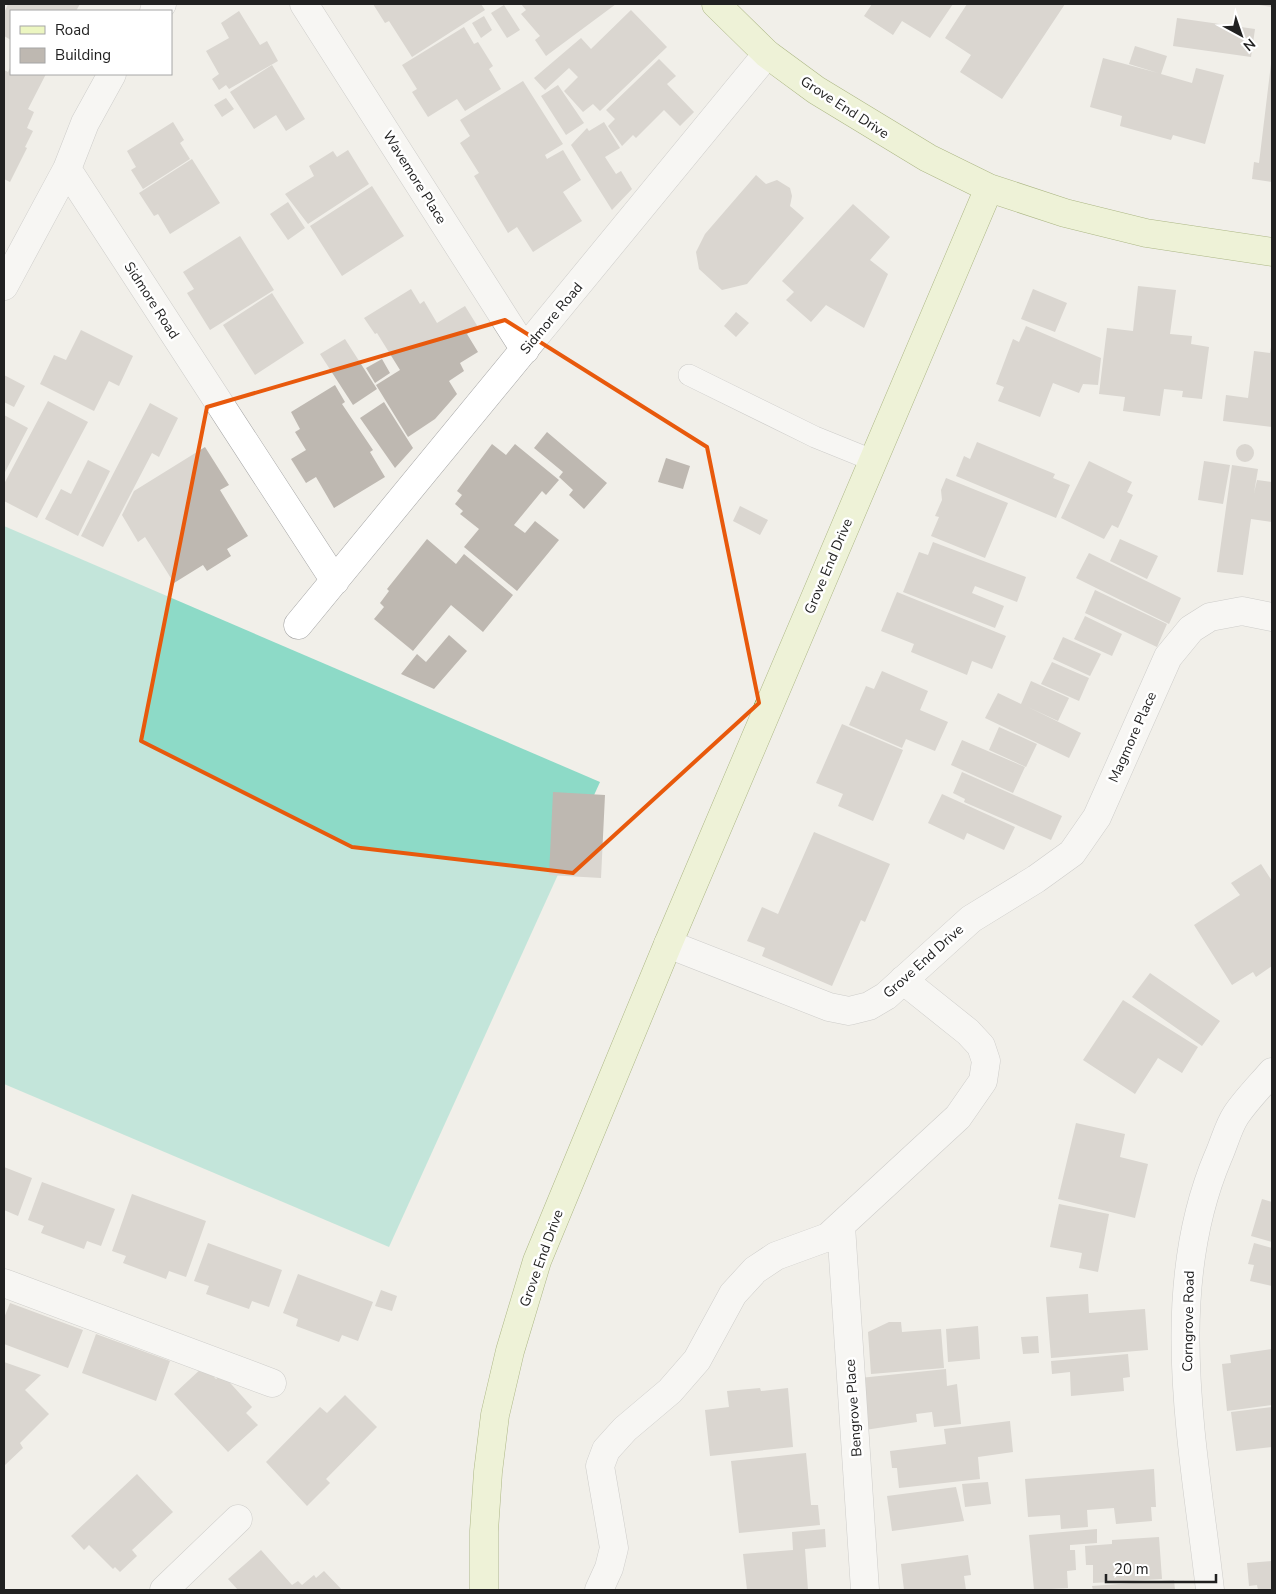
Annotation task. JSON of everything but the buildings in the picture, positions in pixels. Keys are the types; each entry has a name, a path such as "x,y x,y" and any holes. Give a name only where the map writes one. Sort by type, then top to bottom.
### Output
{"street":[{"name":"Wavemore Place","path":"304,4 525,350"},
{"name":"Grove End Drive","path":"716,4 767,54 816,90 928,158 989,188 1065,213 1146,233 1272,252"},
{"name":"Sidmore Road","path":"298,626 767,54"},
{"path":"4,286 66,169 85,123 111,75"},
{"name":"Sidmore Road","path":"66,169 335,581"},
{"name":"Grove End Drive","path":"484,1590 484,1531 488,1472 495,1415 510,1351 537,1261 668,944 989,188"},
{"name":"Magmore Place","path":"1006,896 1036,879 1072,853 1097,817 1168,657 1191,629 1210,617 1242,611 1272,618"},
{"name":"Grove End Drive","path":"668,944 829,1007 849,1011 869,1006 886,996 971,919 1006,896"},
{"path":"599,1590 609,1568 614,1548 600,1466 606,1450 625,1429 670,1391 697,1360 733,1294 755,1270 776,1256 828,1237 958,1117 984,1080 986,1061 981,1046 968,1032 903,980"},
{"name":"Corngrove Road","path":"1210,1590 1188,1393 1185,1328 1189,1258 1209,1178 1235,1116 1272,1072"},
{"name":"Bengrove Place","path":"841,1226 865,1590"},
{"path":"4,1283 272,1383"},
{"path":"164,1590 238,1519"}],"lane":[{"path":"690,375 815,437 872,460"}],"highlighted area":[{"path":"505,320 707,447 759,703 573,873 352,847 141,741 207,407"}],"green space":[{"path":"4,526 600,782 389,1247 4,1084"}]}
